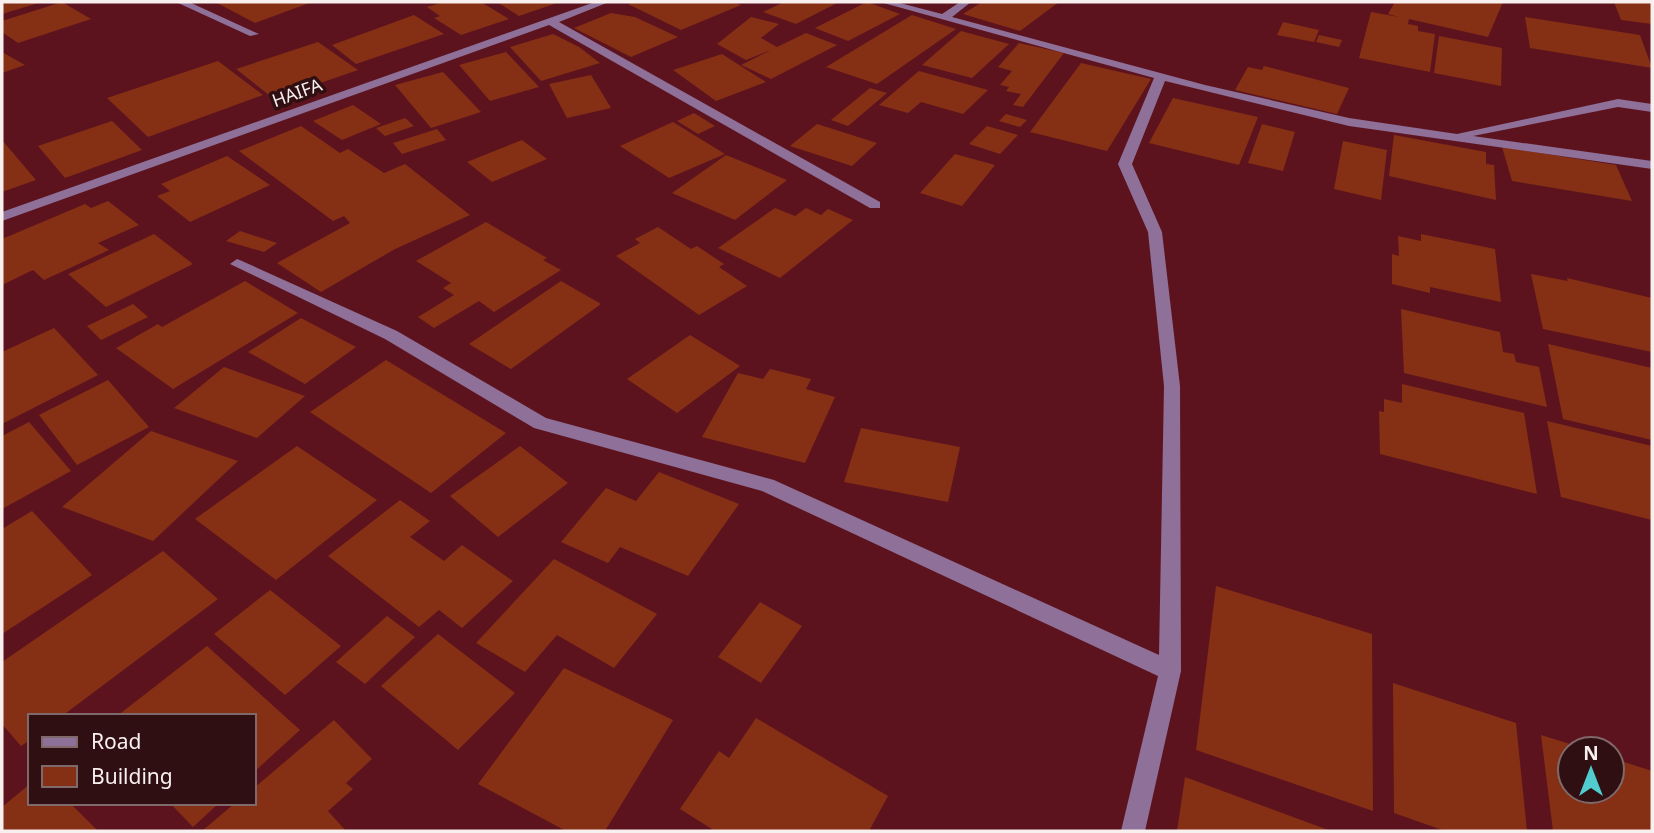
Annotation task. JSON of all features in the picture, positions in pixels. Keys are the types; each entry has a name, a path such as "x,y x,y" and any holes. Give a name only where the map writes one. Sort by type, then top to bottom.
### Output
{"street":[{"path":"181,2 254,34"},
{"name":"HAIFA","path":"2,217 604,2"},
{"path":"885,2 1161,76 1349,122 1652,166"},
{"path":"943,18 966,2"},
{"path":"550,21 875,205"},
{"path":"1133,831 1170,671 1172,386 1155,232 1125,164 1161,76"},
{"path":"1449,137 1618,103 1652,108"},
{"path":"237,264 391,335 540,423 767,485 1170,671"}],"building":[{"path":"2,2 42,2 2,14"},
{"path":"62,2 91,19 18,43 2,32 2,21"},
{"path":"312,2 255,23 217,3"},
{"path":"443,2 481,2 509,19 461,35 434,18 440,16 427,7"},
{"path":"497,2 560,2 519,16"},
{"path":"734,2 741,5 681,30 628,4"},
{"path":"784,2 839,2 796,24 763,12"},
{"path":"867,2 900,14 848,41 815,28"},
{"path":"982,2 1059,2 1020,31 963,14"},
{"path":"1395,2 1503,2 1488,37 1409,19 1408,24 1418,26 1418,31 1435,34 1430,72 1359,58 1371,12 1399,17 1388,14"},
{"path":"1614,2 1652,2 1652,24 1621,20"},
{"path":"611,13 635,17 678,37 631,57 574,28"},
{"path":"414,15 444,34 356,64 332,45"},
{"path":"912,15 956,29 877,84 826,67"},
{"path":"751,17 779,24 761,38 777,47 806,33 837,45 771,79 741,65 771,50 746,60 717,44"},
{"path":"1525,17 1640,35 1652,68 1530,48"},
{"path":"1283,22 1319,30 1314,42 1277,35"},
{"path":"961,31 1009,44 972,78 922,65"},
{"path":"553,34 579,47 600,63 541,81 510,47"},
{"path":"1319,35 1342,40 1339,47 1316,42"},
{"path":"1439,36 1502,48 1501,86 1434,73"},
{"path":"318,42 358,70 274,99 236,69"},
{"path":"1019,43 1064,53 1023,107 1013,105 1021,94 1006,91 1009,87 1000,85 1012,71 998,67"},
{"path":"2,52 25,65 2,73"},
{"path":"506,52 539,87 490,101 459,65"},
{"path":"722,54 766,82 716,101 673,70"},
{"path":"218,61 263,95 148,137 107,98"},
{"path":"1081,63 1151,79 1107,151 1030,132"},
{"path":"1264,66 1349,88 1337,114 1235,90 1248,67 1262,70"},
{"path":"919,71 988,90 963,114 921,102 908,113 879,105"},
{"path":"443,72 481,112 431,128 395,85"},
{"path":"591,75 611,108 567,118 549,84"},
{"path":"870,88 887,93 848,126 831,120"},
{"path":"1173,98 1258,117 1239,165 1149,143"},
{"path":"353,105 381,124 342,140 313,121"},
{"path":"694,113 715,126 698,134 677,121"},
{"path":"1006,114 1027,120 1020,127 999,121"},
{"path":"405,118 414,126 385,136 376,128"},
{"path":"112,121 142,150 65,178 38,146"},
{"path":"673,122 725,154 669,178 620,146"},
{"path":"817,124 877,143 852,166 790,146"},
{"path":"1262,124 1295,132 1283,171 1248,163"},
{"path":"301,126 340,153 348,149 384,173 405,164 470,215 395,249 321,292 277,263 350,223 344,216 333,221 239,151"},
{"path":"987,126 1018,135 1000,154 969,144"},
{"path":"437,129 446,140 402,154 393,143"},
{"path":"1394,135 1486,152 1486,164 1494,165 1496,200 1389,176"},
{"path":"2,140 36,180 2,192"},
{"path":"522,140 547,159 492,182 467,162"},
{"path":"1343,141 1387,150 1381,200 1334,189"},
{"path":"1502,147 1616,165 1632,201 1512,181"},
{"path":"955,154 995,165 962,206 920,193"},
{"path":"726,155 787,180 735,220 672,193"},
{"path":"227,156 270,185 190,222 157,196 170,191 161,184"},
{"path":"108,201 139,225 98,243 109,250 44,280 33,270 2,285 2,239 85,204 91,208"},
{"path":"775,208 795,216 806,208 821,215 828,209 853,220 780,278 718,248"},
{"path":"486,222 547,258 543,260 561,270 494,312 479,301 434,328 418,317 454,295 443,288 451,283 416,261"},
{"path":"658,227 691,249 697,246 724,264 719,267 747,286 699,315 616,256 640,243 635,239"},
{"path":"240,231 277,243 264,252 226,241"},
{"path":"154,234 193,264 106,307 68,274"},
{"path":"1421,234 1495,249 1501,302 1430,287 1430,293 1392,284 1392,254 1399,256 1398,236 1421,241"},
{"path":"1531,274 1568,281 1567,278 1652,298 1652,352 1543,329"},
{"path":"245,281 298,313 173,389 116,348 158,324 162,327"},
{"path":"561,281 601,304 511,369 469,344"},
{"path":"133,304 148,317 101,340 87,326"},
{"path":"1401,309 1500,332 1503,352 1514,354 1516,362 1539,367 1547,407 1404,373"},
{"path":"301,318 356,347 305,384 248,352"},
{"path":"54,328 98,375 2,424 2,352"},
{"path":"690,335 740,366 677,413 627,379"},
{"path":"1548,344 1652,368 1652,440 1563,419"},
{"path":"386,360 506,433 431,493 310,412"},
{"path":"224,367 305,396 257,438 174,408"},
{"path":"770,369 811,379 806,389 835,397 805,463 702,437 738,373 763,379"},
{"path":"108,380 149,427 77,465 39,415"},
{"path":"1402,384 1524,413 1537,494 1380,454 1379,411 1384,412 1384,399 1402,403"},
{"path":"1547,421 1652,446 1652,520 1561,497"},
{"path":"29,422 71,471 2,509 2,436"},
{"path":"861,428 960,447 948,502 844,482"},
{"path":"151,431 238,461 153,541 62,507"},
{"path":"297,446 377,500 276,580 195,519"},
{"path":"520,446 568,483 498,537 450,496"},
{"path":"659,472 739,504 688,576 620,547 608,563 561,542 606,488 636,501"},
{"path":"400,500 430,521 410,537 444,561 462,545 513,581 462,628 439,610 419,627 328,556"},
{"path":"32,511 92,575 2,634 2,529"},
{"path":"163,551 218,599 65,714 28,714 28,741 21,746 2,724 2,662"},
{"path":"554,559 657,614 614,668 557,635 525,672 476,643"},
{"path":"1216,586 1372,634 1373,811 1196,750"},
{"path":"270,590 341,646 285,695 214,634"},
{"path":"760,602 802,626 761,683 718,657"},
{"path":"387,616 415,637 365,684 336,662"},
{"path":"438,634 515,693 458,750 381,686"},
{"path":"207,646 300,730 256,770 256,714 120,714"},
{"path":"564,668 673,720 605,831 566,831 478,784"},
{"path":"1393,683 1516,723 1527,831 1445,831 1394,813"},
{"path":"756,718 888,796 869,831 715,831 680,809 719,751 729,758"},
{"path":"334,720 372,759 346,783 353,789 328,811 346,831 202,831 233,805 256,805 256,786"},
{"path":"1541,735 1556,740 1556,805 1626,805 1626,763 1652,771 1652,831 1553,831"},
{"path":"1185,777 1331,831 1177,831"},
{"path":"28,786 28,805 72,805 98,831 2,831 2,807"},
{"path":"172,805 217,805 193,827"}]}
